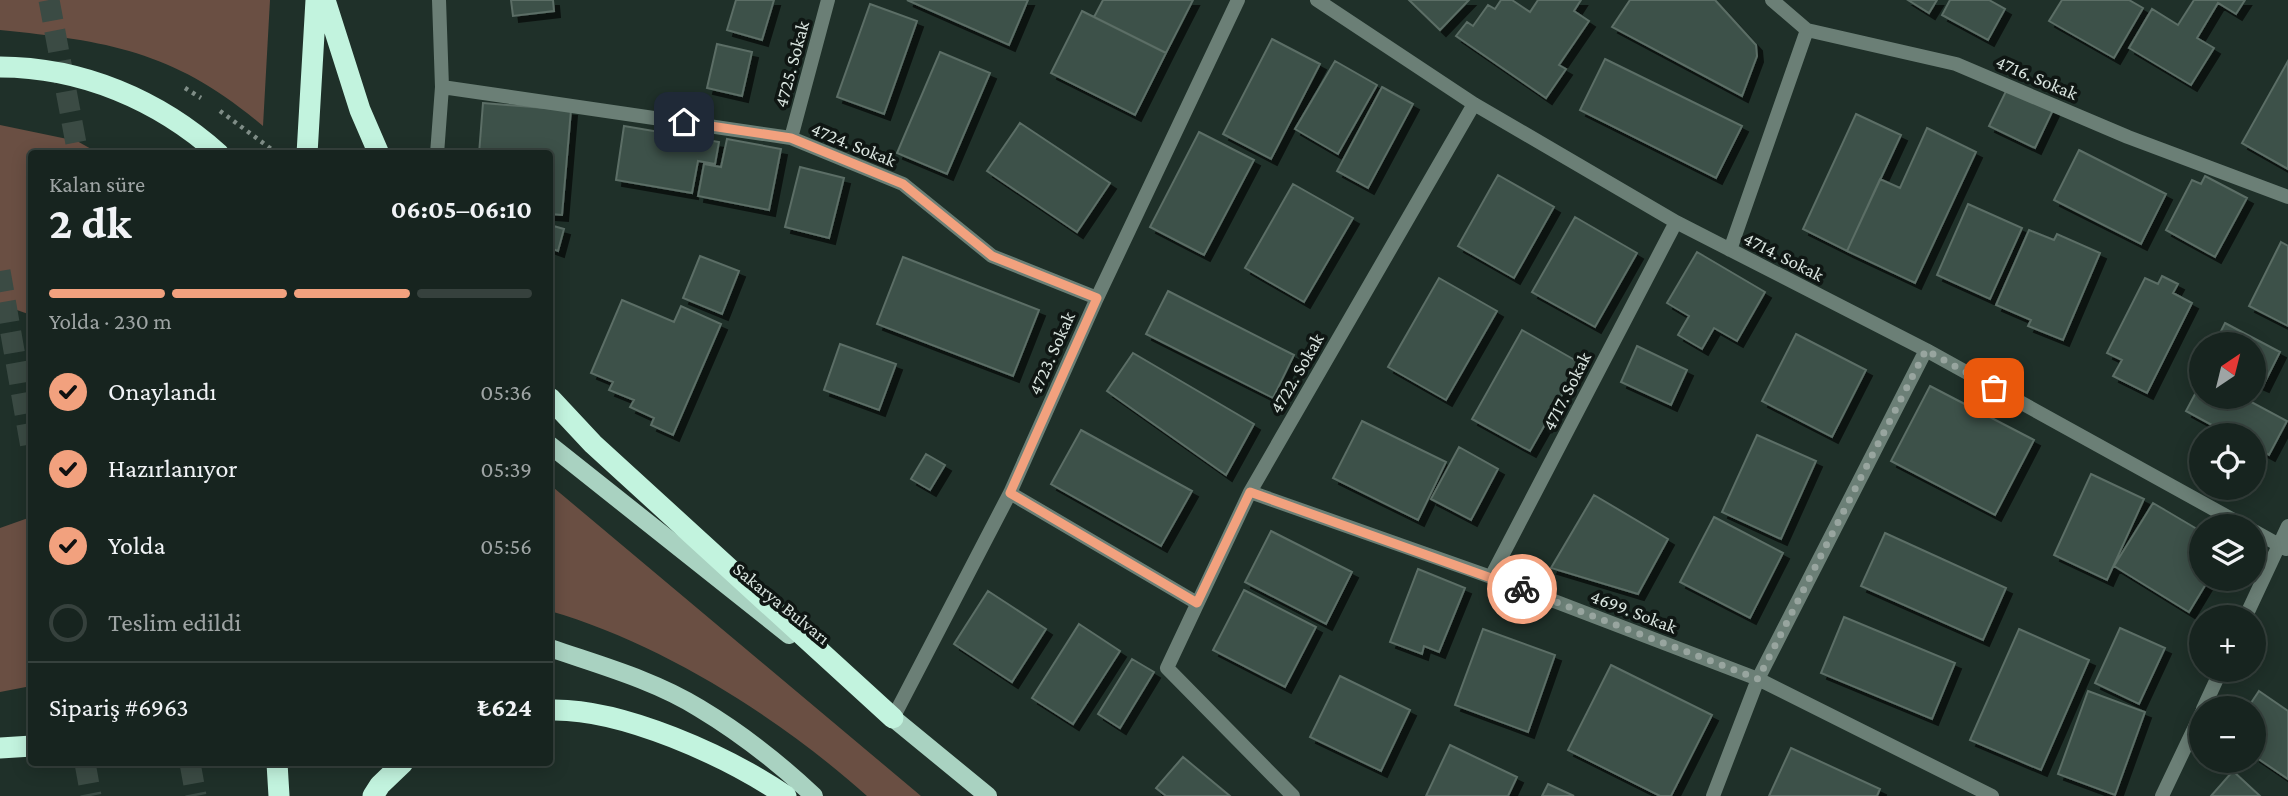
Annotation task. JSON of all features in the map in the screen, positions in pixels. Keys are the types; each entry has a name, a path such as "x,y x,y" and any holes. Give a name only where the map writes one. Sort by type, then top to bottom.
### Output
{"highway":[{"path":"307,150 316,0"},
{"path":"325,0 360,110 377,150"},
{"path":"0,67 33,67 114,87 188,127 214,150"},
{"path":"553,401 593,444 893,718"},
{"path":"553,710 590,715 688,741 786,796"},
{"path":"0,748 28,746"},
{"path":"277,766 279,796"},
{"path":"373,796 380,785 400,766"}],"main road":[{"name":"Sakarya Bulvarı","path":"553,447 988,796"},
{"path":"553,649 626,675 698,707 793,776 814,796"}],"street":[{"path":"437,150 442,87 439,0"},
{"name":"4725. Sokak","path":"791,138 828,0"},
{"name":"4723. Sokak","path":"893,718 1010,493 1097,298 1238,0"},
{"name":"4714. Sokak","path":"1317,0 1474,104 1676,222 1926,350 2222,514"},
{"name":"4716. Sokak","path":"1772,0 1807,30 1956,64 2129,137 2288,197"},
{"path":"1730,250 1807,30"},
{"name":"4724. Sokak","path":"442,87 791,138 903,184 992,256 1097,298"},
{"name":"4722. Sokak","path":"1293,796 1167,668 1250,492 1474,104"},
{"name":"4717. Sokak","path":"1491,578 1676,222"},
{"path":"1713,796 1758,679 1926,350"},
{"name":"4699. Sokak","path":"1250,492 1491,578 1758,679 1992,796"},
{"path":"1010,493 1197,603"},
{"path":"2252,605 2284,547 2288,526"},
{"path":"2266,537 2284,547"},
{"path":"2162,796 2189,738"}],"shaded area":[{"path":"0,0 270,0 263,126 201,81 140,54 75,39 0,30"},
{"path":"0,125 77,141 93,150 28,150 28,314 0,304"},
{"path":"553,487 921,796 867,796 797,739 718,687 677,663 592,625 553,612"},
{"path":"28,518 28,687 0,692 0,528"}],"building":[{"path":"511,0 553,0 554,11 513,16"},
{"path":"736,0 774,0 762,40 727,30"},
{"path":"907,0 1028,0 1009,45"},
{"path":"1103,0 1193,0 1166,53 1094,17"},
{"path":"1409,0 1469,0 1440,30"},
{"path":"1501,0 1512,0 1530,12 1538,0 1581,0 1574,11 1589,21 1559,65 1566,69 1546,98 1456,36 1467,22 1473,26 1488,5 1495,9"},
{"path":"1630,0 1715,0 1756,45 1757,56 1742,96 1612,27"},
{"path":"1908,0 1937,0 1929,13"},
{"path":"1950,0 1989,0 2005,9 1988,40 1942,15"},
{"path":"2062,0 2129,0 2143,8 2114,58 2049,21"},
{"path":"2194,0 2245,0 2236,14 2218,3 2197,38 2214,48 2191,85 2129,48 2152,9 2178,25"},
{"path":"870,4 917,21 884,114 837,97"},
{"path":"1082,11 1166,53 1135,115 1051,73"},
{"path":"1272,39 1320,64 1271,159 1223,134"},
{"path":"717,44 752,52 742,96 707,88"},
{"path":"940,52 990,73 947,174 897,153"},
{"path":"1605,59 1742,126 1716,178 1580,110"},
{"path":"1335,61 1377,85 1338,154 1295,129"},
{"path":"2288,61 2288,169 2242,143"},
{"path":"1382,87 1413,104 1368,188 1337,171"},
{"path":"2008,87 2053,110 2035,148 1989,126"},
{"path":"483,103 571,110 562,215 553,214 553,150 479,150"},
{"path":"1856,114 1901,135 1847,251 1803,229"},
{"path":"1020,123 1110,183 1077,232 987,171"},
{"path":"624,126 719,142 715,164 698,161 692,193 616,180"},
{"path":"1927,128 1976,152 1915,283 1847,251 1880,179 1900,188"},
{"path":"1199,132 1254,160 1204,255 1150,227"},
{"path":"727,139 781,149 769,210 698,196 704,164 721,167"},
{"path":"2079,150 2166,194 2141,244 2054,200"},
{"path":"800,167 844,178 829,238 785,227"},
{"path":"1498,175 1554,207 1514,278 1458,246"},
{"path":"2205,176 2247,198 2215,257 2166,230 2192,180 2201,184"},
{"path":"1293,184 1353,218 1304,302 1245,268"},
{"path":"1968,204 2022,228 1990,299 1937,275"},
{"path":"1575,217 1637,253 1595,327 1532,292"},
{"path":"553,226 564,229 558,251 553,249"},
{"path":"2029,230 2054,240 2057,234 2100,253 2063,340 2028,326 2031,320 1996,305"},
{"path":"2281,242 2288,246 2288,326 2249,306"},
{"path":"1697,252 1765,292 1737,341 1714,328 1702,349 1678,335 1689,316 1667,303"},
{"path":"700,256 739,271 722,314 683,298"},
{"path":"903,257 1039,310 1013,376 877,324"},
{"path":"2162,276 2178,284 2173,293 2192,303 2147,393 2113,376 2122,360 2107,353 2145,278 2158,284"},
{"path":"1439,278 1497,311 1446,400 1388,367"},
{"path":"1168,291 1294,355 1273,398 1146,334"},
{"path":"622,300 674,322 681,306 721,324 673,435 651,425 654,418 630,407 634,400 609,390 613,382 591,373"},
{"path":"2225,323 2242,332 2220,332"},
{"path":"1522,330 1580,363 1530,451 1472,419"},
{"path":"1796,334 1866,370 1832,437 1762,401"},
{"path":"840,344 896,364 879,410 824,390"},
{"path":"2266,345 2280,352 2266,380"},
{"path":"1637,346 1687,370 1671,405 1621,382"},
{"path":"1133,353 1254,424 1226,475 1107,391"},
{"path":"1930,386 2034,440 1995,515 1891,461"},
{"path":"2189,405 2189,410 2266,410 2287,421 2269,455 2266,453 2266,423 2208,423 2186,411"},
{"path":"1362,421 1446,462 1418,520 1333,478"},
{"path":"1081,430 1192,491 1161,546 1051,484"},
{"path":"1757,435 1816,461 1781,539 1722,512"},
{"path":"1459,447 1498,469 1471,520 1431,499"},
{"path":"926,454 945,465 930,490 911,479"},
{"path":"2091,474 2144,499 2107,580 2054,555"},
{"path":"1594,495 1668,539 1638,594 1551,568"},
{"path":"2153,503 2189,524 2189,591 2202,591 2193,605 2189,605 2189,612 2114,566"},
{"path":"1714,517 1783,553 1750,618 1680,582"},
{"path":"1271,531 1352,572 1326,624 1245,582"},
{"path":"1885,533 2006,588 1983,640 1861,586"},
{"path":"1418,569 1465,588 1439,652 1424,646 1422,654 1390,642"},
{"path":"1244,590 1316,627 1285,687 1213,650"},
{"path":"988,591 1046,629 1012,682 954,644"},
{"path":"1844,617 1955,663 1932,719 1821,673"},
{"path":"1079,624 1120,651 1073,724 1032,698"},
{"path":"2120,628 2165,648 2139,704 2095,683"},
{"path":"1483,629 1555,655 1528,732 1455,705"},
{"path":"2019,629 2089,660 2041,770 1970,740"},
{"path":"1132,659 1154,672 1120,728 1098,714"},
{"path":"1611,665 1712,715 1671,796 1660,796 1568,750"},
{"path":"1340,676 1410,710 1381,771 1310,737"},
{"path":"2088,691 2145,712 2115,795 2058,774"},
{"path":"2259,691 2288,711 2288,779 2266,764 2266,696 2256,696"},
{"path":"1450,745 1517,777 1508,796 1426,796"},
{"path":"1791,748 1880,789 1877,796 1769,796"},
{"path":"1183,757 1230,796 1166,796 1156,788"},
{"path":"2231,773 2235,773 2260,796 2211,796"},
{"path":"1548,784 1574,796 1542,796"}],"tunnel":[{"path":"49,0 77,150"},
{"path":"0,271 28,430"},
{"path":"86,766 91,796"},
{"path":"191,766 196,796"}],"way so far":[{"path":"1522,589 1758,679 1926,350 1994,388"}],"route":[{"path":"684,122 791,138 903,184 992,256 1097,298 1010,493 1197,603 1250,492 1522,589"}]}
